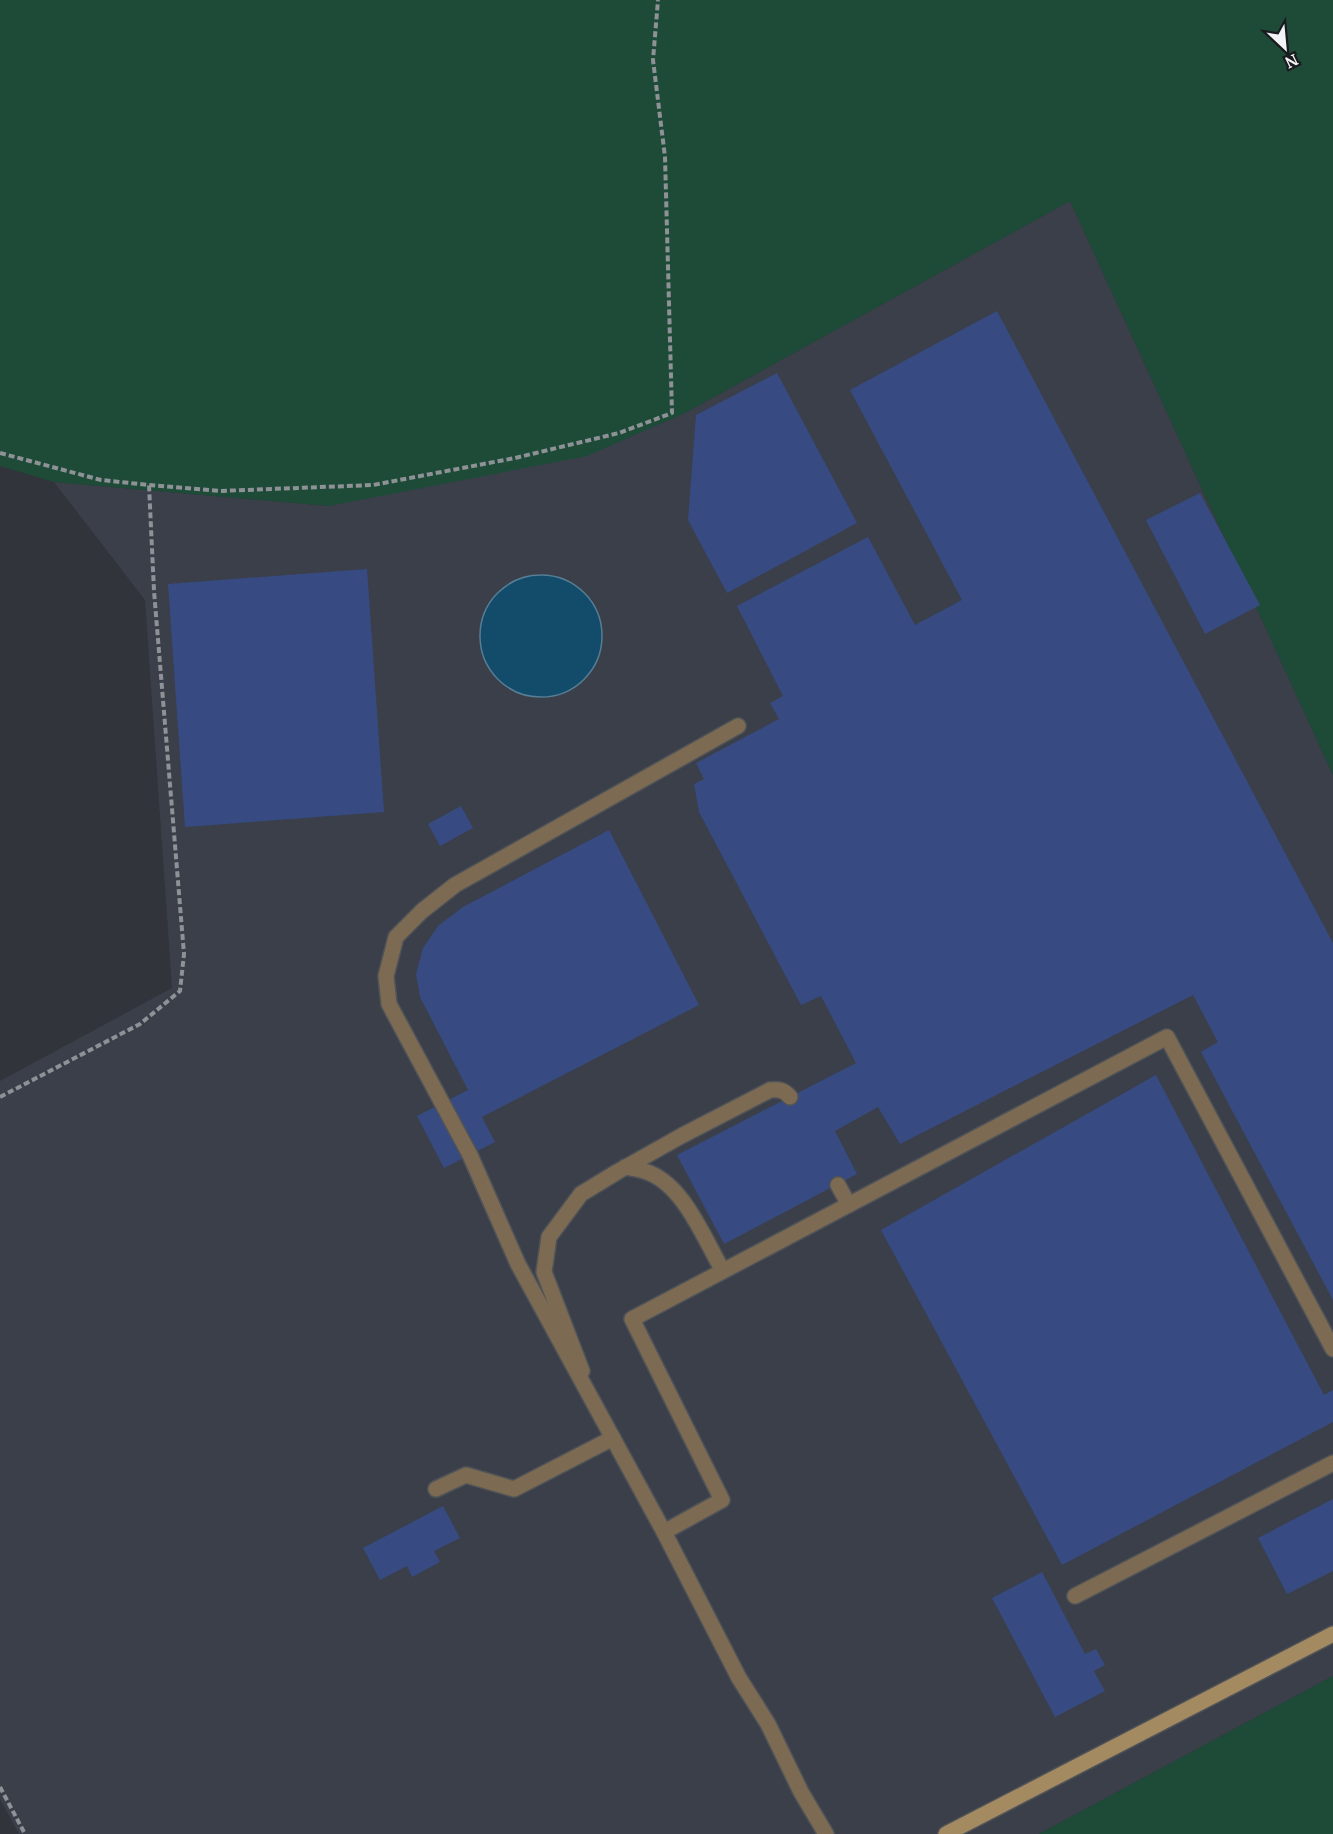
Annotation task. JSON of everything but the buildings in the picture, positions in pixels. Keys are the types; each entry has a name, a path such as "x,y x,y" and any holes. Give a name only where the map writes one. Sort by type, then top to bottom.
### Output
{"street":[{"path":"738,726 455,885 422,911 396,937 386,976 389,1004 470,1155 518,1264 664,1532 739,1678 768,1724 801,1792 825,1834"},
{"path":"664,1532 722,1500 632,1319 1167,1036 1333,1349"},
{"path":"596,1408 544,1272 549,1236 581,1194 625,1167 771,1090 779,1089 790,1097"},
{"path":"625,1167 646,1171 667,1183 682,1199 723,1271"},
{"path":"838,1185 849,1205"},
{"path":"436,1489 466,1475 513,1489 613,1438"},
{"path":"1075,1596 1333,1463"},
{"path":"946,1834 1333,1634"}],"path":[{"path":"0,453 101,480 149,485 220,491 373,486 515,458 607,436 672,412 665,158 653,60 658,0"},
{"path":"0,1097 140,1024 180,991 184,954 154,591 149,485"},
{"path":"0,1787 25,1834"}],"shaded area":[{"path":"1070,201 1333,775 1333,1676 1039,1834 19,1834 0,1799 0,1081 172,988 145,600 54,482 329,506 685,413"}],"green space":[{"path":"0,0 1333,0 1333,775 1070,201 685,413 587,456 329,506 54,482 0,466"},
{"path":"1333,1676 1333,1834 1039,1834"}],"water":[{"path":"541,575 564,580 575,585 584,593 592,602 597,613 602,636 597,659 592,670 584,679 575,687 564,692 541,697 518,692 507,687 498,679 490,670 485,659 480,636 485,613 490,602 498,593 507,585 518,580"}]}
